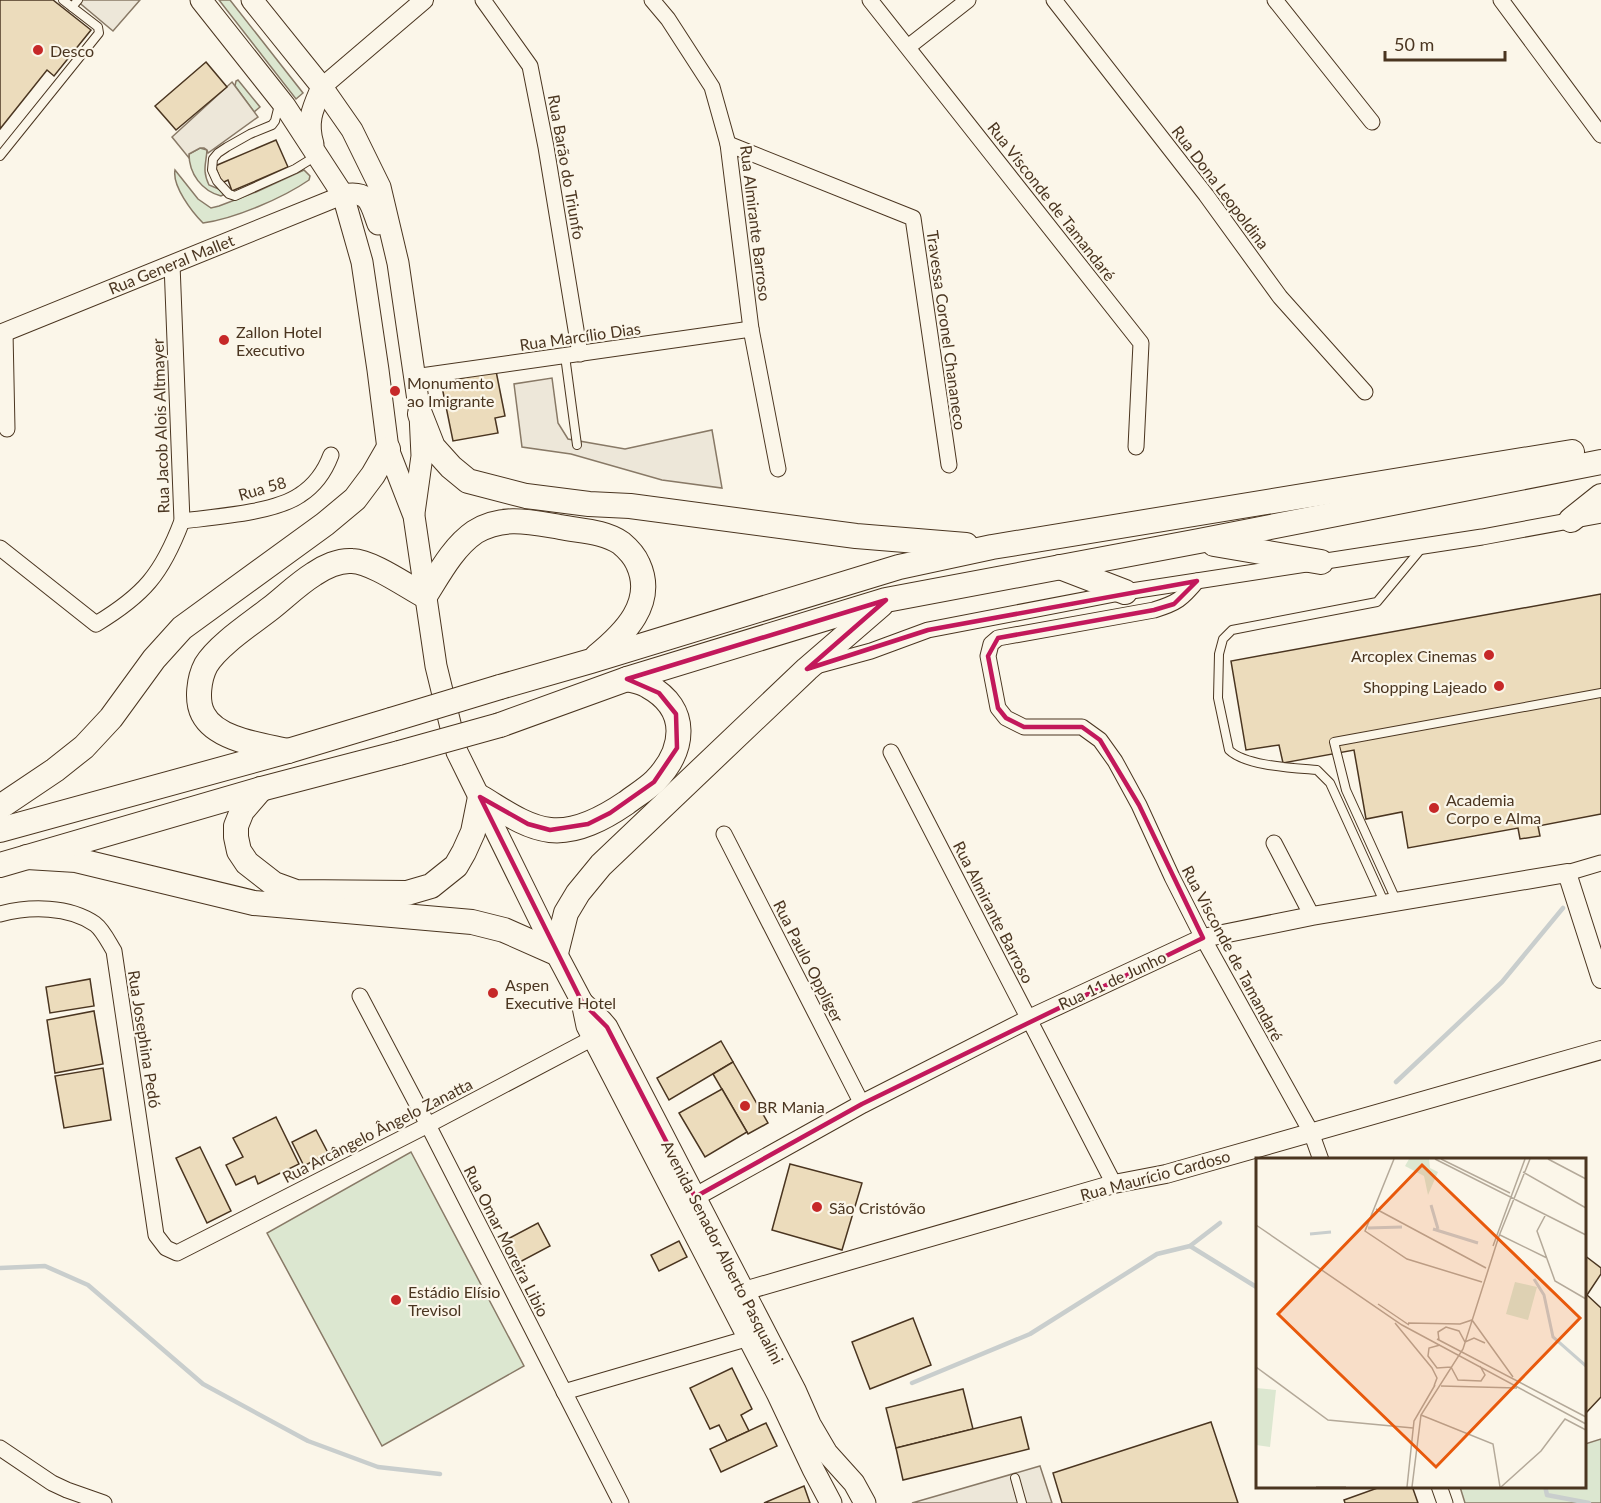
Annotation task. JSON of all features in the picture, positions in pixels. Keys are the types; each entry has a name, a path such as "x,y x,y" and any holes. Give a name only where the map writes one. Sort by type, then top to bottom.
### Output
{"highway":[{"path":"420,414 433,447 451,467 468,481 526,496 589,504 630,506 856,536 992,547"},
{"path":"0,830 288,751 899,567 992,547 1601,447"},
{"path":"0,807 55,770 84,747 111,718 154,659 182,628 325,524 355,499 373,475 388,449"},
{"path":"0,865 261,789 500,725 627,679 886,600 1601,462"},
{"path":"1571,520 1601,496"},
{"path":"288,751 227,736 215,728 203,715 200,705 201,677 206,665 220,649 313,574 331,565 351,561 366,564 425,597 451,555 475,532 497,523 518,520 604,535 622,544 636,561 642,573 641,605 630,624 591,661"},
{"path":"1199,541 1321,562"},
{"path":"1060,567 1125,592"},
{"path":"27,857 76,860 254,903 472,922 504,930 556,953 566,913 578,893 601,865 807,669 886,600"},
{"path":"261,789 242,811 236,826 236,837 239,851 247,863 274,884 296,892 407,893 431,886 456,866 464,852 473,832 480,796 528,824 550,830 570,829 588,824 610,813 654,782 669,764 677,748 679,731 676,714 669,702 659,693 646,684 627,679"}],"main road":[{"name":"Avenida Senador Alberto Pasqualini","path":"201,0 278,98 343,195 362,262 388,449 414,516 436,666 457,752 582,1002 587,1026 749,1338 831,1503"},
{"name":"Avenida Senador Alberto Pasqualini","path":"252,0 352,130 380,188 398,263 420,414 422,456 414,516"},
{"path":"316,153 309,132 310,116 321,87"},
{"path":"343,195 360,194 368,200 398,263"},
{"path":"373,336 396,373 404,378 414,377"},
{"name":"Avenida Senador Alberto Pasqualini","path":"582,1002 607,1027 818,1439 827,1453 854,1483 865,1503"}],"street":[{"path":"321,87 424,0"},
{"name":"Rua Barão do Triunfo","path":"483,0 530,66 546,147 573,355"},
{"name":"Rua Almirante Barroso","path":"652,0 668,20 712,87 728,144 751,329 778,469"},
{"name":"Rua Visconde de Tamandaré","path":"870,0 1142,343 1136,447"},
{"path":"908,47 968,0"},
{"name":"Rua Dona Leopoldina","path":"1054,0 1206,195 1280,297 1365,392"},
{"path":"1275,0 1372,122"},
{"path":"1501,0 1601,135"},
{"name":"Travessa Coronel Chananeco","path":"728,144 913,218 949,465"},
{"name":"Rua General Mallet","path":"2,333 343,195"},
{"name":"Rua Jacob Alois Altmayer","path":"0,548 96,624 122,608 160,569 173,545 182,521 172,264"},
{"name":"Rua Marcílio Dias","path":"414,377 751,329"},
{"path":"2,333 8,429"},
{"name":"Rua 58","path":"182,521 242,514 288,502 309,488 322,472 331,455"},
{"path":"807,669 871,651 928,630 1125,592 1482,537 1601,515"},
{"name":"Rua Visconde de Tamandaré","path":"1197,581 1187,594 1174,604 1155,610 998,638 992,644 987,656 998,708 1006,718 1024,728 1082,728 1100,740 1115,761 1139,805 1203,938 1311,1132 1321,1158"},
{"name":"Rua Almirante Barroso","path":"891,752 1114,1184"},
{"name":"Rua Paulo Oppliger","path":"724,834 862,1104"},
{"path":"1274,843 1312,916"},
{"path":"1601,863 1567,873 1601,979"},
{"name":"Rua 11 de Junho","path":"695,1197 862,1104 1029,1019 1203,938 1312,916 1567,873"},
{"name":"Rua Josephina Pedó","path":"0,914 41,909 71,912 97,925 114,951 156,1235 166,1248 177,1253"},
{"name":"Rua Omar Moreira Libio","path":"360,996 621,1503"},
{"name":"Rua Arcângelo Ângelo Zanatta","path":"177,1253 593,1038"},
{"name":"Rua Maurício Cardoso","path":"744,1291 1114,1184 1166,1174 1601,1050"},
{"path":"564,1392 749,1338"},
{"path":"0,1448 52,1483 104,1503"},
{"path":"1440,1488 1445,1503"}],"lane":[{"path":"0,156 99,33 98,27 63,0"},
{"path":"72,8 78,0"},
{"path":"278,98 278,111 272,125 250,134 218,153 212,164 217,181 235,196 295,169 316,153"},
{"path":"573,355 577,445"},
{"path":"1391,903 1330,783 1317,770 1270,765 1235,756 1229,750 1218,698 1219,654 1223,639 1232,630 1377,602 1424,545"},
{"path":"1391,903 1346,790 1334,742 1601,693"},
{"path":"1015,1478 1022,1503"}],"highlighted area":[{"path":"1197,581 1174,604 1154,610 998,638 988,656 998,708 1006,718 1024,727 1082,727 1100,740 1139,805 1203,938 862,1104 695,1197 607,1027 582,1002 480,797 528,824 550,830 588,824 610,813 654,782 677,748 676,714 659,693 627,679 886,600 807,669 928,630"}],"green space":[{"path":"219,0 230,0 303,93 296,99"},
{"path":"238,80 260,107 254,112 235,86"},
{"path":"200,148 207,150 205,171 209,185 225,194 221,196 208,190 194,175 189,154"},
{"path":"175,170 198,199 211,208 256,192 304,170 310,176 309,180 298,187 272,200 229,217 203,223 180,191"},
{"name":"Estádio Elísio Trevisol","path":"411,1152 524,1366 382,1446 267,1233"},
{"path":"1601,1439 1601,1503 1465,1503 1460,1488 1586,1488 1586,1444"}],"shaded area":[{"path":"76,0 140,0 113,31"},
{"path":"232,82 258,117 208,153 204,148 200,148 189,154 189,158 172,137"},
{"path":"552,378 558,423 568,439 625,449 712,430 722,488 662,480 571,454 522,447 514,384"},
{"path":"1040,1466 1052,1503 912,1503"}],"building":[{"name":"Desco","path":"0,0 53,0 91,30 54,76 47,70 0,129"},
{"path":"206,62 227,87 176,130 155,106"},
{"path":"276,140 288,167 232,191 228,180 222,183 215,166"},
{"path":"496,371 505,416 495,418 498,433 453,441 441,382"},
{"path":"1601,594 1601,814 1538,826 1540,836 1520,839 1518,828 1408,848 1402,812 1366,819 1354,750 1283,763 1279,745 1246,750 1231,661"},
{"path":"90,979 94,1006 50,1013 46,987"},
{"path":"94,1011 103,1064 55,1073 47,1020"},
{"path":"721,1041 733,1062 669,1100 657,1078"},
{"name":"BR Mania","path":"733,1062 768,1123 748,1134 713,1074"},
{"path":"103,1068 111,1120 64,1128 55,1076"},
{"path":"722,1089 747,1132 705,1157 679,1113"},
{"path":"276,1117 299,1164 258,1184 255,1176 236,1185 226,1165 243,1157 233,1138"},
{"path":"316,1130 328,1153 304,1166 292,1142"},
{"path":"200,1147 231,1211 207,1223 176,1158"},
{"name":"São Cristóvão","path":"790,1164 862,1183 842,1250 772,1230"},
{"path":"538,1223 550,1246 516,1264 504,1241"},
{"path":"679,1241 687,1257 659,1271 651,1255"},
{"path":"1586,1257 1601,1268 1601,1274 1587,1295 1601,1308 1601,1397 1586,1413"},
{"path":"913,1318 931,1365 870,1389 852,1342"},
{"path":"732,1368 752,1409 741,1415 749,1431 727,1441 719,1425 710,1429 690,1388"},
{"path":"963,1389 973,1429 896,1448 886,1408"},
{"path":"1021,1417 1029,1449 903,1480 896,1448"},
{"path":"1211,1422 1238,1503 1062,1503 1053,1473"},
{"path":"766,1423 777,1446 721,1472 710,1449"},
{"path":"804,1486 810,1503 764,1503"},
{"path":"1377,1488 1413,1488 1418,1503 1345,1503 1344,1500"}],"waterway":[{"path":"1396,1082 1502,982 1563,908"},
{"path":"912,1383 1030,1334 1157,1254 1190,1246 1220,1223"},
{"path":"1190,1246 1256,1287"},
{"path":"0,1268 45,1266 88,1285 203,1384 308,1441 378,1467 440,1474"},
{"path":"1545,1488 1547,1495 1589,1503"}],"place":[{"name":"Desco","path":"38,50"},
{"name":"Zallon Hotel Executivo","path":"224,340"},
{"name":"Monumento ao Imigrante","path":"395,391"},
{"name":"Arcoplex Cinemas","path":"1489,655"},
{"name":"Shopping Lajeado","path":"1499,686"},
{"name":"Academia Corpo e Alma","path":"1434,808"},
{"name":"Aspen Executive Hotel","path":"493,993"},
{"name":"BR Mania","path":"745,1106"},
{"name":"São Cristóvão","path":"817,1207"},
{"name":"Estádio Elísio Trevisol","path":"396,1300"}]}
